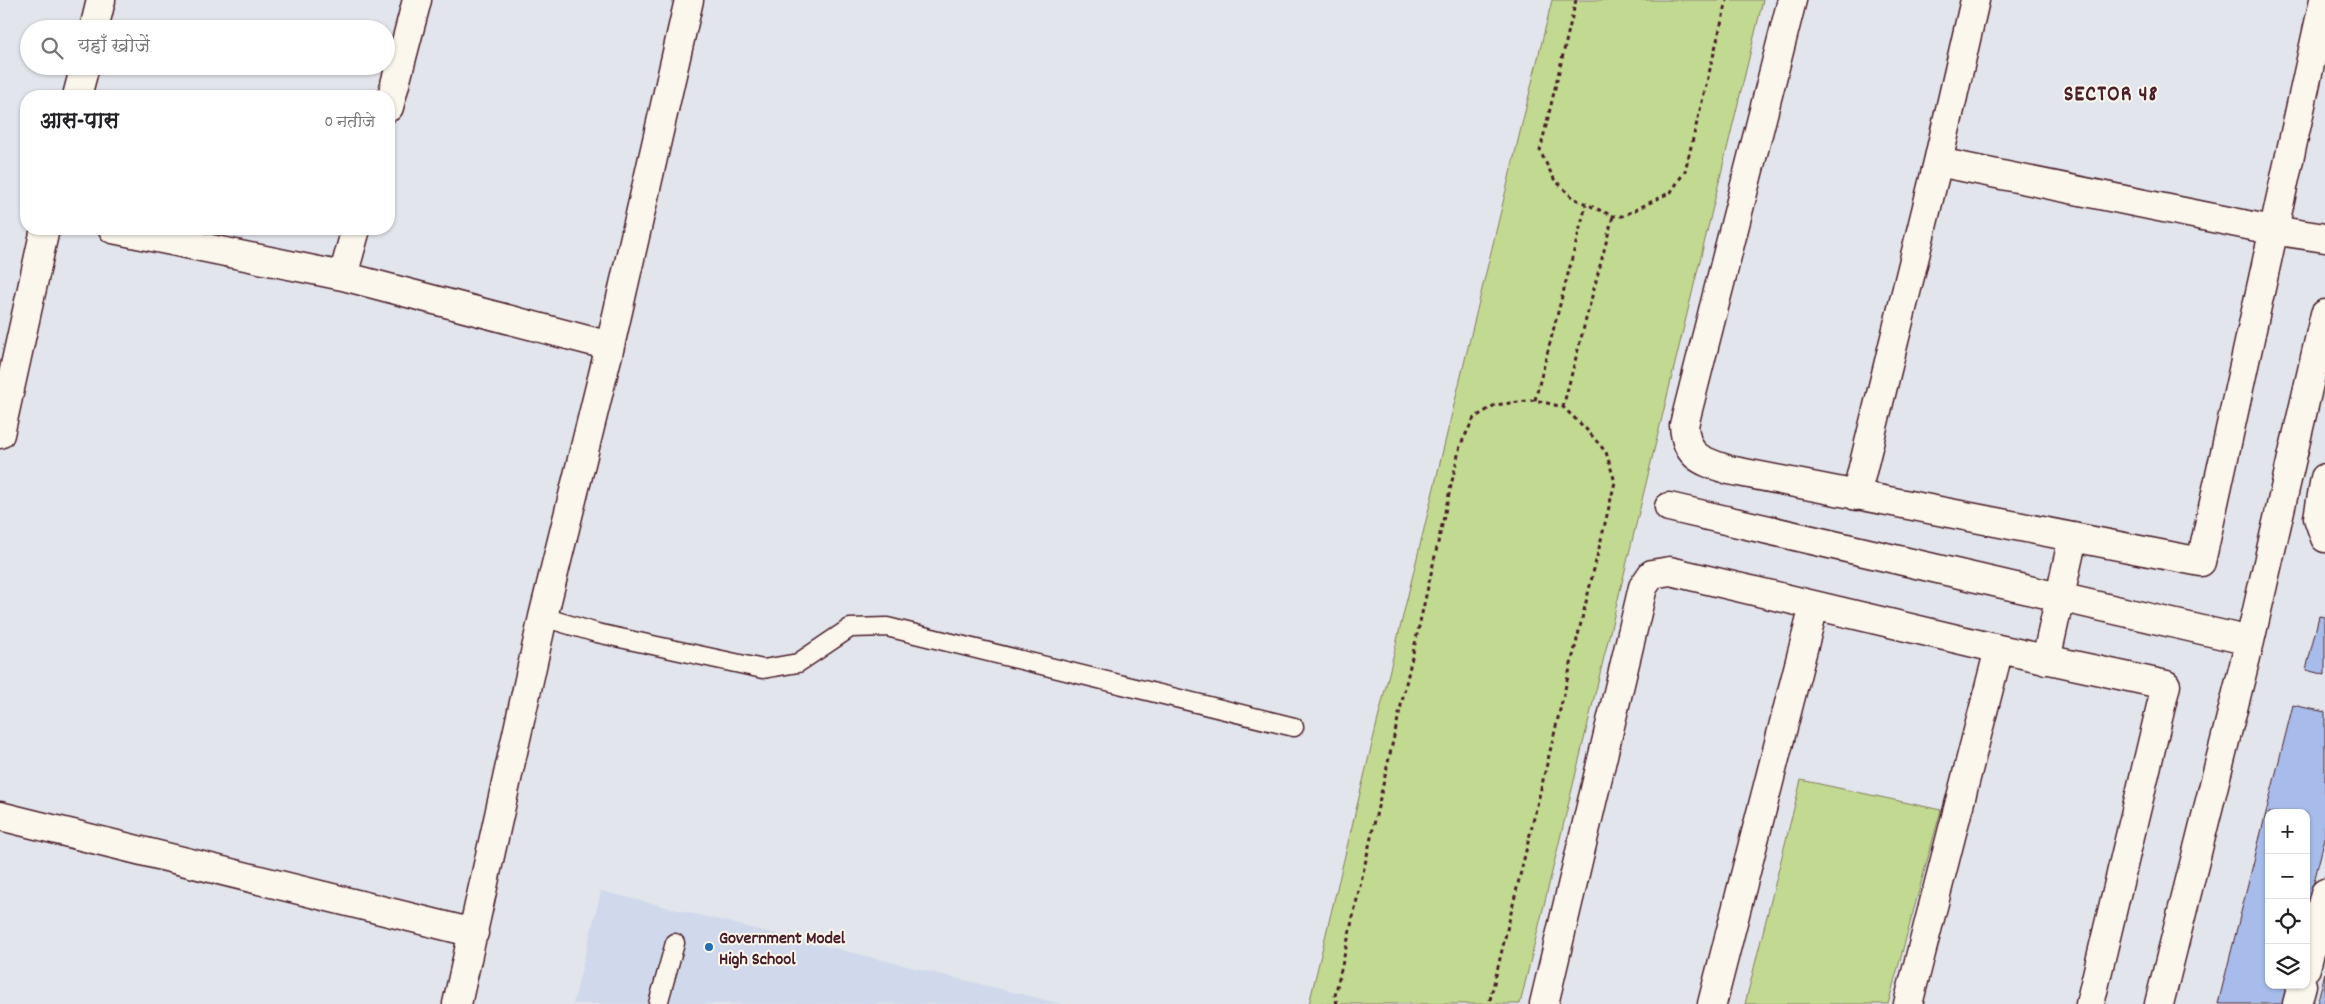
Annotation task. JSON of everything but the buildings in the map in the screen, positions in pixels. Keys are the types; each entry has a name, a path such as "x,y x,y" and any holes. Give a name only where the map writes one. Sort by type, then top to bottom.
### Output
{"street":[{"path":"96,20 101,0"},
{"path":"393,90 417,0"},
{"path":"457,1004 543,617 610,346 689,0"},
{"path":"1792,0 1684,425 1685,440 1698,459 1729,470 2201,562 2272,230 2324,0"},
{"path":"1856,496 1938,162 1975,0"},
{"path":"78,90 82,75"},
{"path":"1938,162 2272,230 2325,238"},
{"path":"0,434 44,235"},
{"path":"142,235 343,276 610,346"},
{"path":"343,276 354,235"},
{"path":"2159,1004 2250,641 2325,314"},
{"path":"2325,478 2318,518 2325,538"},
{"path":"1669,507 2250,641"},
{"path":"2046,660 2073,537"},
{"path":"1544,1004 1644,587 1652,574 1670,571 1690,574 1814,606 2046,660 2166,686 2090,1004"},
{"path":"1712,1004 1814,606"},
{"path":"1908,1004 1999,649"},
{"path":"0,816 474,933"},
{"path":"2310,952 2325,893"},
{"path":"2297,1004 2301,989"}],"lane":[{"path":"543,617 597,633 763,669 798,663 850,628 887,627 1294,727"},
{"path":"658,1004 675,943"}],"path":[{"path":"1576,0 1540,151 1554,179 1573,198 1613,216 1623,216 1671,192 1685,171 1727,0"},
{"path":"1535,400 1586,205"},
{"path":"1563,407 1613,216"},
{"path":"1336,1004 1337,986 1460,446 1474,418 1495,406 1535,400 1563,407 1606,452 1615,482 1489,1004"}],"shaded area":[{"name":"Government Model High School","path":"601,891 1062,1004 573,1004"}],"green space":[{"path":"1552,0 1763,0 1520,1004 1309,1004"},
{"path":"1801,780 1941,810 1888,1004 1745,1004"}],"place":[{"name":"Government Model High School","path":"709,947"}],"district":[{"name":"SECTOR 48","path":"2111,92"}]}
